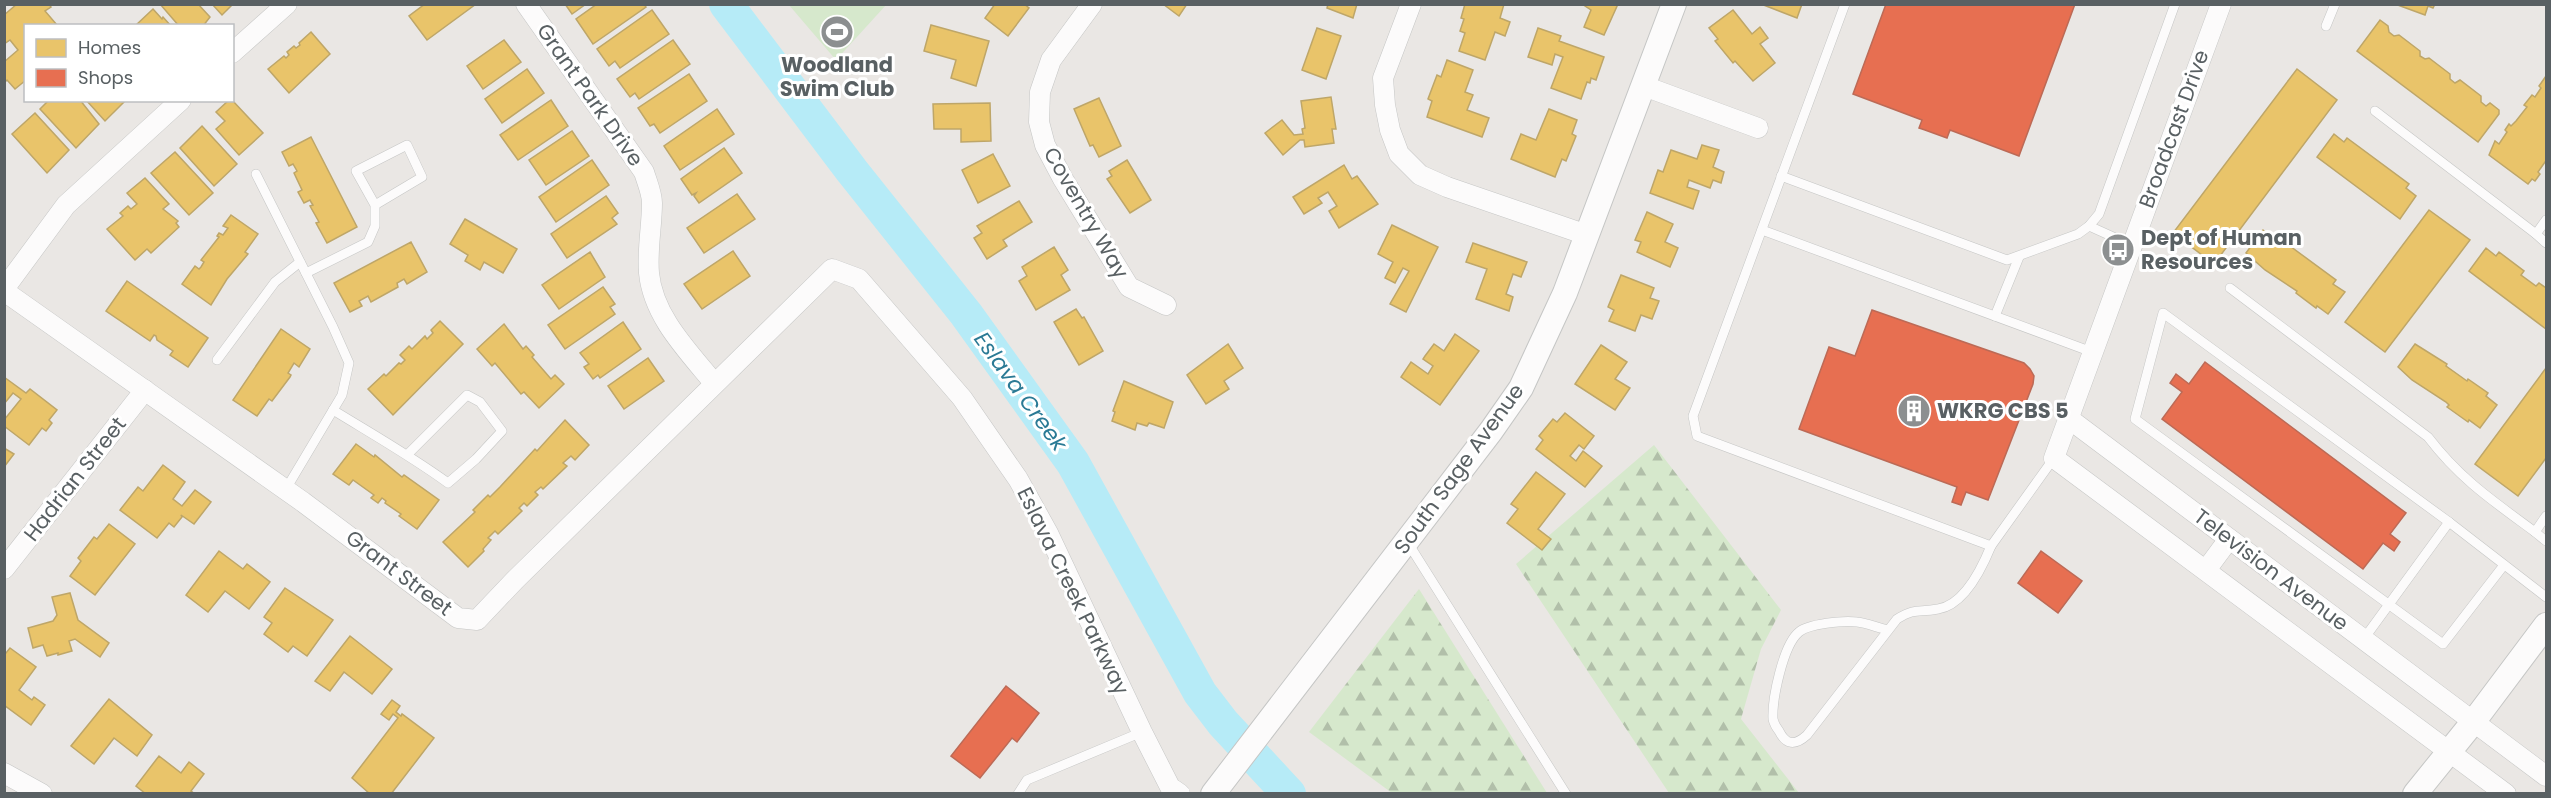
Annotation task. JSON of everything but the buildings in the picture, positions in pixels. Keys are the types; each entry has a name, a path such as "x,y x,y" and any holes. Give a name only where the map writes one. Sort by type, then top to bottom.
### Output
{"street":[{"path":"234,51 286,4"},
{"name":"Grant Park Drive","path":"526,4 644,172 652,201 648,240 649,274 656,301 669,327 714,383"},
{"name":"Coventry Way","path":"1092,4 1051,60 1040,93 1039,122 1045,145 1062,179 1129,287 1166,305"},
{"path":"1411,4 1383,78 1384,105 1399,154 1420,175 1447,187 1587,235"},
{"name":"South Sage Avenue","path":"1213,794 1491,431 1521,388 1565,293 1674,4"},
{"name":"Broadcast Drive","path":"2054,458 2221,4"},
{"path":"1644,86 1758,128"},
{"path":"4,290 66,205 179,102"},
{"name":"Grant Street","path":"4,290 286,489 458,618 477,620 514,580 832,269"},
{"name":"Eslava Creek Parkway","path":"832,269 859,279 962,398 1018,480 1048,534 1170,787 1180,794"},
{"name":"Hadrian Street","path":"4,569 145,390"},
{"name":"Television Avenue","path":"2068,418 2547,776"},
{"name":"Television Avenue","path":"2054,458 2506,794"},
{"path":"2206,570 2229,538"},
{"path":"2415,794 2547,625"},
{"path":"4,773 42,794"}],"lane":[{"path":"1845,4 1693,416 1697,436 1991,546"},
{"path":"1781,176 2002,259 2010,260 2078,234 2099,214 2175,4"},
{"path":"2326,26 2335,4"},
{"path":"2375,111 2547,243"},
{"path":"306,273 368,242 375,226 375,204 356,171 407,145 422,177 375,204"},
{"path":"256,174 349,363 342,395 286,489"},
{"path":"2536,234 2547,220"},
{"path":"2089,226 2131,245"},
{"path":"1762,230 2092,352"},
{"path":"1995,316 2019,257"},
{"path":"218,360 275,282 300,262"},
{"path":"2230,288 2428,437 2450,465 2476,488 2547,541"},
{"path":"2504,565 2443,644 2135,419 2163,313 2449,522 2547,597"},
{"path":"333,410 448,483 477,459 502,431 480,402 467,395 407,455"},
{"path":"1888,630 1856,622 1828,623 1800,630 1786,650 1774,701 1773,722 1784,741 1792,744 1807,735 1888,630 1897,618 1917,609 1945,608 1958,599 1982,567 1991,546 2054,458"},
{"path":"2535,532 2547,516"},
{"path":"2363,639 2449,522"},
{"path":"1407,541 1566,794"},
{"path":"1018,794 1027,780 1142,732"}],"green space":[{"name":"Woodland Swim Club","path":"789,5 886,5 836,60"},
{"path":"1654,445 1781,610 1761,649 1741,719 1799,793 1669,793 1516,564"},
{"path":"1419,589 1547,793 1392,793 1309,732"}],"waterway":[{"name":"Eslava Creek","path":"726,4 852,171 966,314 1073,463 1200,693 1223,723 1289,794"}],"place":[{"name":"Woodland Swim Club","path":"837,32"},
{"name":"Dept of Human Resources","path":"2118,250"},
{"name":"WKRG CBS 5","path":"1914,411"}]}
